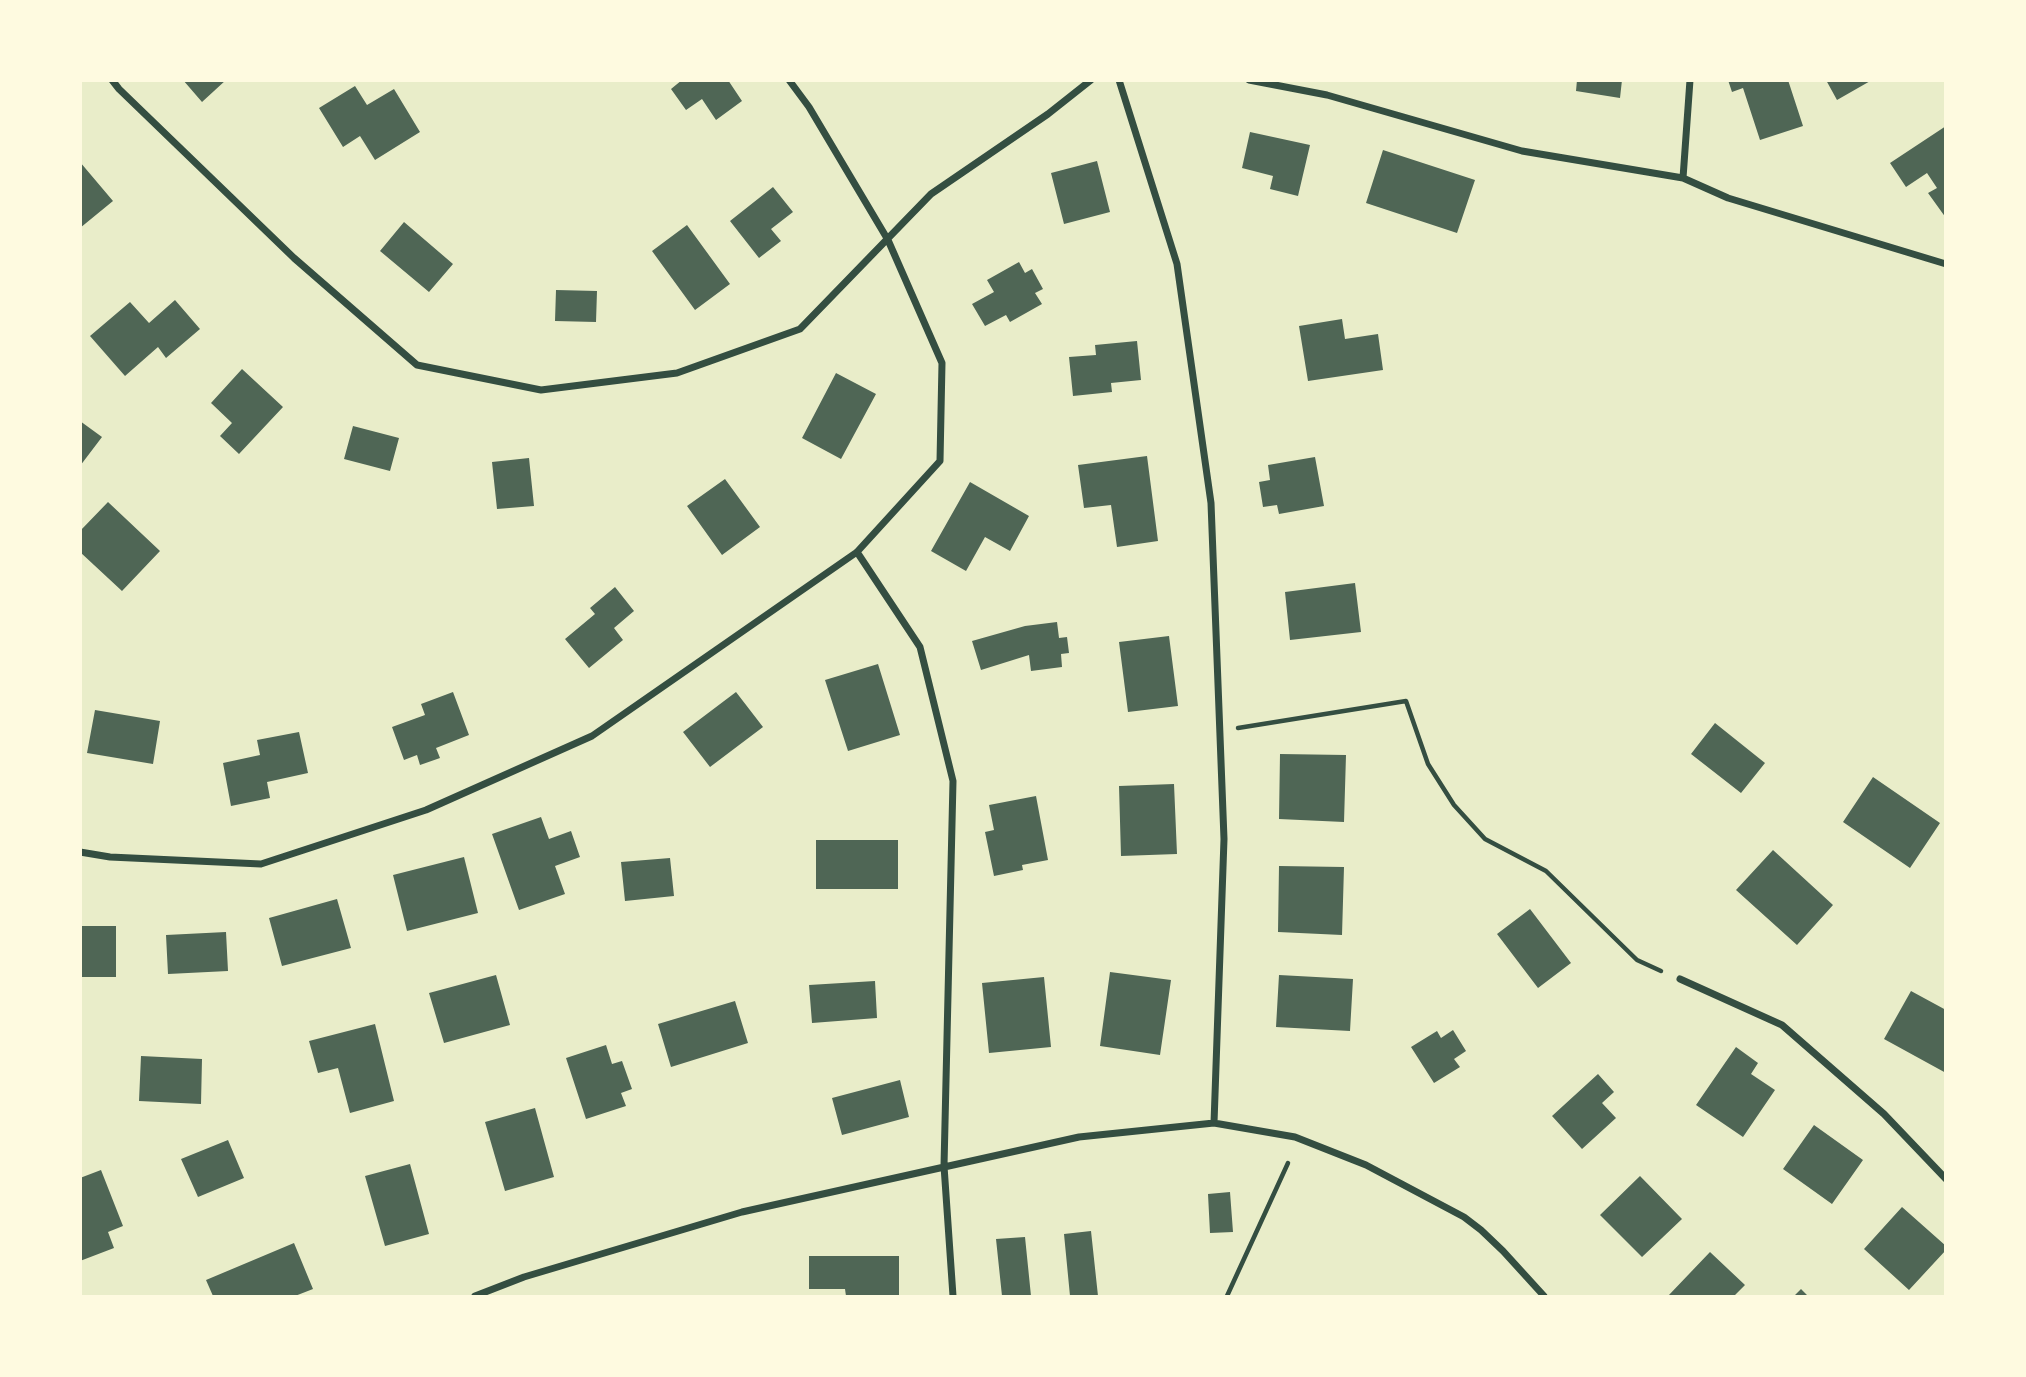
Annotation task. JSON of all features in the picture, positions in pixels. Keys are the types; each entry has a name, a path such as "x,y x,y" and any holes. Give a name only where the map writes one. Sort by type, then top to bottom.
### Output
{"street":[{"path":"112,80 294,258 417,365 541,390 677,373 800,329 931,194 1048,114 1091,80"},
{"path":"80,852 110,857 261,864 426,810 592,736 857,552 940,461 942,363 888,240 809,107 789,80"},
{"path":"1119,80 1177,264 1211,503 1223,839 1214,1123"},
{"path":"1249,80 1327,95 1522,151 1683,178 1728,198 1945,264"},
{"path":"1683,178 1690,80"},
{"path":"857,552 920,648 953,780 944,1166 953,1297"},
{"path":"1680,979 1782,1025 1884,1114 1945,1179"},
{"path":"475,1297 524,1277 742,1212 1079,1136 1214,1123 1295,1137 1366,1165 1473,1224 1503,1251 1544,1297"}],"path":[{"path":"1220,731 1406,701 1428,764 1454,805 1485,839 1546,871 1637,960 1680,979"},
{"path":"1227,1297 1288,1163"}],"building":[{"path":"183,80 226,80 202,102"},
{"path":"682,80 728,80 742,101 716,120 702,99 686,110 671,89"},
{"path":"1577,80 1622,80 1620,98 1576,91"},
{"path":"1728,80 1788,80 1803,126 1760,140 1743,88 1732,92"},
{"path":"1826,80 1872,80 1837,100"},
{"path":"355,86 367,105 394,89 420,132 375,160 360,136 343,147 319,108"},
{"path":"1946,126 1946,218 1928,193 1937,188 1927,173 1906,187 1890,163"},
{"path":"1250,132 1310,145 1298,196 1270,189 1273,176 1242,168"},
{"path":"1383,150 1475,180 1457,233 1366,203"},
{"path":"1097,161 1110,212 1064,224 1051,173"},
{"path":"80,162 113,201 80,228"},
{"path":"773,187 793,212 771,229 781,241 759,258 730,221"},
{"path":"404,222 453,264 429,292 380,251"},
{"path":"687,225 730,284 695,310 652,251"},
{"path":"1019,262 1025,273 1032,269 1043,289 1035,293 1042,304 1010,322 1006,315 985,326 972,304 994,292 987,280"},
{"path":"556,290 597,291 596,322 555,321"},
{"path":"175,300 200,329 166,358 158,347 125,376 90,336 130,302 149,323"},
{"path":"1342,319 1345,339 1378,334 1383,370 1308,381 1299,326"},
{"path":"1137,341 1141,380 1111,383 1112,392 1073,396 1069,357 1096,355 1095,345"},
{"path":"242,369 283,407 239,454 220,436 232,423 211,403"},
{"path":"836,373 876,394 841,459 802,438"},
{"path":"80,421 102,437 80,466"},
{"path":"353,426 399,438 390,471 344,459"},
{"path":"1147,456 1158,541 1117,547 1111,505 1084,508 1078,465"},
{"path":"1315,457 1324,506 1279,514 1277,505 1263,507 1259,482 1270,480 1268,465"},
{"path":"529,458 534,506 497,509 492,462"},
{"path":"725,479 760,527 722,555 687,506"},
{"path":"970,482 1029,516 1010,551 985,537 966,571 931,551"},
{"path":"108,502 160,551 122,591 80,552 80,531"},
{"path":"1355,583 1361,632 1290,640 1285,592"},
{"path":"615,587 634,611 614,628 623,640 589,668 565,639 595,614 590,608"},
{"path":"1057,622 1059,638 1067,637 1069,653 1061,654 1062,667 1031,671 1029,655 981,670 972,641 1025,626"},
{"path":"1169,636 1178,706 1128,712 1119,642"},
{"path":"878,664 900,735 848,751 825,680"},
{"path":"453,692 469,735 436,748 440,758 420,765 417,755 404,760 392,727 425,715 421,704"},
{"path":"736,692 763,727 710,767 683,732"},
{"path":"95,710 160,721 153,764 87,753"},
{"path":"1715,723 1765,763 1741,793 1691,754"},
{"path":"299,732 308,773 267,782 270,798 231,806 223,763 260,755 257,740"},
{"path":"1280,754 1346,755 1344,822 1279,819"},
{"path":"1873,777 1940,823 1910,868 1843,822"},
{"path":"1174,784 1177,854 1121,856 1119,786"},
{"path":"1036,796 1048,860 1022,865 1023,870 994,876 985,832 994,830 989,805"},
{"path":"541,817 549,839 571,831 580,857 555,866 565,894 519,910 492,834"},
{"path":"816,840 898,840 898,889 816,889"},
{"path":"1773,850 1833,905 1797,945 1736,890"},
{"path":"464,857 478,913 407,931 393,875"},
{"path":"670,858 674,896 625,901 621,862"},
{"path":"1279,866 1344,867 1342,935 1278,932"},
{"path":"337,899 351,948 282,966 269,918"},
{"path":"1530,909 1571,963 1538,988 1497,934"},
{"path":"80,926 116,926 116,977 80,977"},
{"path":"226,932 228,971 168,974 166,935"},
{"path":"1110,972 1171,980 1160,1055 1100,1046"},
{"path":"496,975 510,1025 444,1043 429,993"},
{"path":"1279,975 1353,979 1350,1031 1276,1027"},
{"path":"1044,977 1051,1047 989,1053 982,983"},
{"path":"875,981 877,1018 812,1023 809,985"},
{"path":"1911,991 1946,1010 1946,1073 1884,1039"},
{"path":"735,1001 748,1043 671,1067 658,1024"},
{"path":"375,1024 394,1101 350,1113 338,1068 318,1073 309,1041"},
{"path":"1453,1030 1466,1051 1454,1059 1460,1067 1434,1083 1411,1047 1437,1031 1441,1038"},
{"path":"606,1045 612,1064 622,1061 632,1089 621,1093 626,1106 586,1119 566,1058"},
{"path":"1736,1047 1758,1063 1751,1074 1775,1090 1743,1137 1696,1105"},
{"path":"141,1056 202,1059 201,1104 139,1101"},
{"path":"1598,1074 1614,1092 1602,1103 1616,1118 1582,1149 1552,1116"},
{"path":"900,1080 909,1117 842,1135 832,1098"},
{"path":"535,1108 554,1177 505,1191 485,1122"},
{"path":"1814,1125 1863,1160 1832,1204 1783,1169"},
{"path":"228,1140 244,1178 198,1197 181,1159"},
{"path":"410,1164 429,1234 385,1246 365,1176"},
{"path":"101,1170 123,1226 108,1232 114,1248 80,1261 80,1178"},
{"path":"1640,1176 1682,1219 1642,1257 1600,1215"},
{"path":"1230,1192 1233,1232 1210,1233 1208,1194"},
{"path":"1902,1207 1946,1246 1946,1250 1909,1290 1864,1249"},
{"path":"1091,1231 1098,1296 1070,1296 1064,1234"},
{"path":"1025,1237 1031,1296 1002,1296 996,1239"},
{"path":"294,1243 313,1289 295,1296 213,1296 206,1280"},
{"path":"1710,1252 1745,1285 1734,1296 1668,1296"},
{"path":"809,1256 899,1256 899,1296 846,1296 845,1289 809,1289"},
{"path":"1801,1289 1808,1296 1794,1296"}]}
